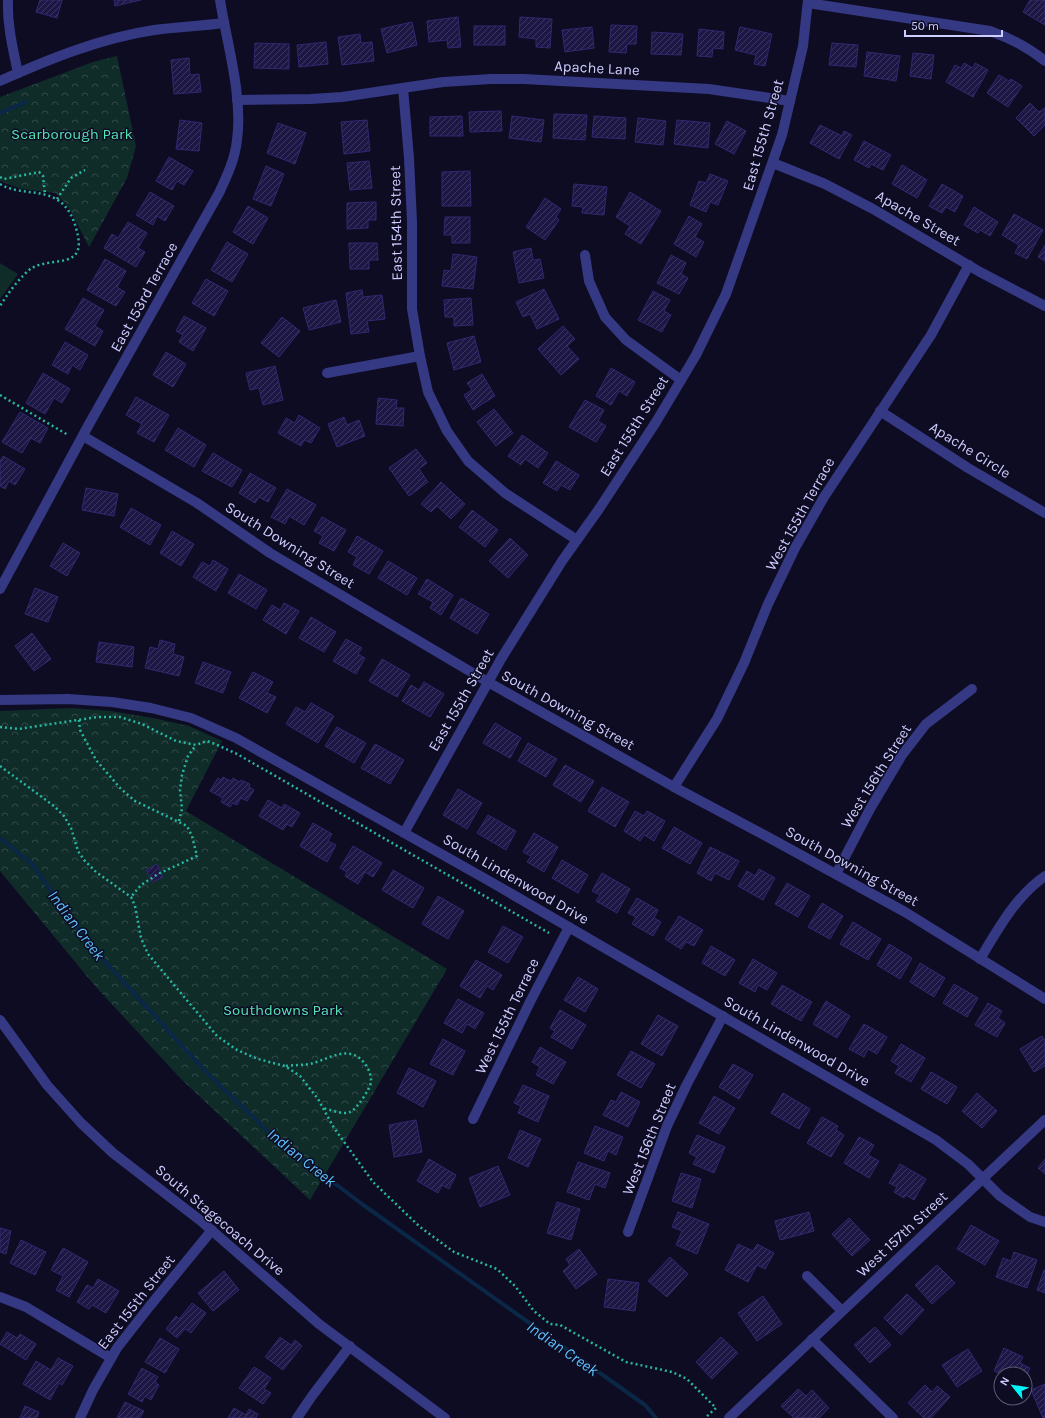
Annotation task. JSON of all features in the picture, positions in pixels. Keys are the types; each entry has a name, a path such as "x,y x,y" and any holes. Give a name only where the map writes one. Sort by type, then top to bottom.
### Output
{"street":[{"path":"8,0 7,13 18,73"},
{"name":"East 153rd Terrace","path":"0,589 227,176 237,141 238,123 234,76 220,0"},
{"path":"808,2 990,31 1024,45 1045,61"},
{"name":"East 155th Street","path":"404,833 488,682 558,568 656,422 696,355 726,294 782,136 803,46 808,2"},
{"path":"0,81 84,47 121,37 154,30 224,24"},
{"name":"Apache Lane","path":"237,100 335,98 443,82 491,78 709,89 790,101"},
{"name":"East 154th Street","path":"403,88 409,158 412,222 412,309 428,392 447,431 468,461 505,493 577,540"},
{"name":"Apache Street","path":"773,163 825,184 873,209 969,265 1045,306"},
{"path":"585,255 589,281 605,317 626,340 681,380"},
{"name":"West 155th Terrace","path":"674,787 717,719 744,662 768,604 799,541 824,497 931,335 969,265"},
{"path":"327,373 420,356"},
{"name":"Apache Circle","path":"880,411 968,468 1045,513"},
{"name":"South Downing Street","path":"83,436 197,503 270,553 488,682 674,787 905,912 1045,999"},
{"name":"West 156th Street","path":"836,874 870,809 902,756 926,724 972,689"},
{"name":"South Lindenwood Drive","path":"0,700 68,699 112,702 151,708 191,718 236,738 569,927 936,1140 968,1164 1000,1196 1030,1217 1045,1222"},
{"path":"980,958 1012,908 1045,876"},
{"name":"West 155th Terrace","path":"473,1119 530,1000 569,927"},
{"name":"West 156th Street","path":"628,1232 667,1126 686,1084 723,1016"},
{"name":"South Stagecoach Drive","path":"0,1020 47,1085 81,1123 113,1153 212,1230 319,1324 445,1418"},
{"path":"983,1178 1045,1120"},
{"name":"West 157th Street","path":"728,1418 983,1178"},
{"name":"East 155th Street","path":"80,1418 93,1390 117,1348 149,1306 212,1230"},
{"path":"807,1276 842,1312"},
{"path":"0,1298 26,1307 111,1358"},
{"path":"812,1339 893,1418"},
{"path":"297,1418 350,1346"}],"path":[{"path":"57,199 71,178 86,170"},
{"path":"0,177 4,179 39,172 43,176 45,194"},
{"path":"0,306 26,273 32,268 65,261 72,258 80,242 74,220 68,210 57,199 45,194 17,191 1,185 4,179"},
{"path":"0,395 68,435"},
{"path":"0,728 19,729 96,717 120,717 142,724 176,741 196,745 207,741 237,754 549,933"},
{"path":"79,720 80,730 96,760 121,789 135,801 187,826 192,836 197,856 146,881 131,897"},
{"path":"179,822 182,809 180,790 182,775 188,756 196,745"},
{"path":"0,766 54,806 64,816 71,828 74,844 84,860 96,872 131,897 136,906 141,938 148,954 217,1036 237,1050 258,1059 285,1066 300,1076 309,1086 334,1128 373,1182 420,1227 454,1252 497,1269 515,1286 534,1311 550,1324 560,1325 626,1362 672,1372 688,1379 716,1408 706,1418"},
{"path":"285,1066 309,1064 344,1053 353,1054 361,1059 369,1070 371,1082 366,1094 356,1107 350,1112 340,1112 323,1108"}],"green space":[{"name":"Scarborough Park","path":"117,56 136,146 127,178 89,247 69,208 56,193 21,189 0,181 0,97 93,62"},
{"path":"0,263 18,274 0,299"},
{"name":"Southdowns Park","path":"72,708 111,711 153,718 189,726 222,741 186,811 447,969 310,1200 182,1080 95,986 0,871 0,711"}],"building":[{"path":"40,0 62,0 57,18 36,12"},
{"path":"114,0 141,0 115,6"},
{"path":"1030,0 1045,0 1045,25 1023,12"},
{"path":"458,17 461,47 448,48 447,40 429,42 427,21"},
{"path":"520,17 552,19 550,48 536,47 536,39 519,37"},
{"path":"412,22 417,45 387,53 381,29"},
{"path":"611,25 637,26 636,44 627,44 626,53 609,52"},
{"path":"474,26 505,26 505,45 474,45"},
{"path":"592,27 594,48 565,52 562,30"},
{"path":"740,27 772,34 765,66 754,64 756,55 735,50"},
{"path":"699,29 724,32 723,49 713,48 712,57 697,56"},
{"path":"652,32 683,34 681,55 651,54"},
{"path":"360,34 361,43 372,42 374,61 342,65 338,37"},
{"path":"326,42 328,64 299,67 297,45"},
{"path":"255,43 289,44 289,69 254,68"},
{"path":"832,43 858,45 856,67 829,65"},
{"path":"867,52 900,56 896,81 864,76"},
{"path":"913,53 934,55 931,79 910,76"},
{"path":"189,58 190,75 199,74 201,92 174,94 171,60"},
{"path":"964,63 973,68 975,63 988,70 973,97 946,82 955,65 961,68"},
{"path":"999,75 1009,81 1011,79 1022,86 1008,107 987,93"},
{"path":"1030,103 1039,112 1045,108 1045,125 1034,136 1016,118"},
{"path":"501,111 502,131 470,132 469,112"},
{"path":"554,114 587,115 585,140 553,138"},
{"path":"462,116 463,136 430,136 430,117"},
{"path":"512,116 544,120 541,142 509,138"},
{"path":"594,116 626,118 625,139 592,137"},
{"path":"638,118 666,121 663,145 635,142"},
{"path":"180,120 202,123 199,151 176,149"},
{"path":"367,120 370,151 344,154 341,122"},
{"path":"677,120 710,123 708,148 674,144"},
{"path":"727,121 746,131 734,154 715,144"},
{"path":"278,123 306,133 295,164 267,153"},
{"path":"820,125 842,136 844,131 852,135 839,159 810,143"},
{"path":"864,141 891,155 883,170 871,164 869,168 854,160"},
{"path":"169,157 193,171 184,185 177,181 172,190 156,181"},
{"path":"369,161 372,188 350,190 347,163"},
{"path":"902,165 927,180 917,198 892,184"},
{"path":"266,166 284,174 271,206 253,199"},
{"path":"470,171 471,206 442,206 442,172"},
{"path":"710,174 728,181 718,205 710,202 706,212 690,205 699,181 706,183"},
{"path":"574,184 607,187 604,215 582,213 583,207 572,206"},
{"path":"942,184 963,196 955,212 946,207 942,213 929,206"},
{"path":"150,192 174,206 165,221 157,216 153,225 136,215"},
{"path":"630,192 661,211 641,244 625,234 630,226 616,217"},
{"path":"545,198 561,209 556,217 559,220 545,240 526,227"},
{"path":"376,202 376,220 368,220 368,228 347,229 347,203"},
{"path":"248,206 268,218 253,244 233,232"},
{"path":"974,207 998,222 990,236 980,230 978,233 964,225"},
{"path":"1014,214 1043,230 1027,259 1015,253 1019,245 1002,235"},
{"path":"689,216 702,224 695,237 704,242 696,257 674,244"},
{"path":"445,217 470,217 470,243 452,243 452,235 444,235"},
{"path":"128,222 147,233 138,248 145,252 136,267 104,248 112,234 118,238"},
{"path":"227,242 248,254 232,282 211,270"},
{"path":"349,243 377,243 378,260 369,260 369,269 350,269"},
{"path":"1045,245 1045,261 1038,257"},
{"path":"531,248 533,260 540,259 544,278 519,283 513,252"},
{"path":"453,254 477,257 473,289 442,286 444,270 451,271"},
{"path":"671,255 686,263 681,274 688,278 679,294 657,283"},
{"path":"105,259 126,271 117,287 125,292 116,306 87,290"},
{"path":"206,279 228,291 214,316 192,303"},
{"path":"544,289 559,319 537,329 530,314 523,317 516,302"},
{"path":"362,290 363,297 382,295 385,319 367,321 369,332 351,334 346,293"},
{"path":"653,291 670,300 664,311 671,315 662,332 638,320"},
{"path":"83,298 104,310 95,326 103,331 95,346 65,329"},
{"path":"471,298 473,325 454,326 454,317 445,317 444,300"},
{"path":"336,300 341,322 309,330 303,308"},
{"path":"184,316 206,328 193,351 179,342 183,335 176,331"},
{"path":"282,317 300,331 279,357 261,343"},
{"path":"563,326 575,339 567,346 579,359 561,375 538,349"},
{"path":"474,336 481,362 454,370 447,343"},
{"path":"65,342 88,355 80,370 72,365 68,374 52,365"},
{"path":"166,352 186,364 173,387 153,375"},
{"path":"275,366 283,400 263,405 259,388 250,390 246,373"},
{"path":"611,368 635,382 627,396 619,391 611,405 596,396"},
{"path":"43,373 70,389 62,403 54,398 45,414 26,403"},
{"path":"482,374 495,396 473,410 464,395 472,390 467,383"},
{"path":"136,397 169,415 154,442 137,433 142,424 126,415"},
{"path":"378,398 397,400 396,408 404,408 403,426 376,424"},
{"path":"585,400 604,410 598,421 606,426 596,442 569,427"},
{"path":"494,409 513,433 496,446 477,422"},
{"path":"20,412 48,428 40,443 31,438 22,453 2,442"},
{"path":"299,415 320,428 311,443 304,440 301,446 278,433 286,418 295,423"},
{"path":"344,417 347,425 359,420 365,436 337,447 328,424"},
{"path":"178,428 206,445 194,467 165,450"},
{"path":"522,435 548,453 538,468 525,459 521,465 508,456"},
{"path":"416,449 427,463 419,469 428,482 409,496 389,468"},
{"path":"213,453 242,470 232,487 202,471"},
{"path":"3,456 25,469 15,485 9,481 5,489 0,486 0,461"},
{"path":"556,461 579,475 570,490 561,485 557,491 543,483"},
{"path":"250,473 276,488 268,502 259,497 255,503 239,493"},
{"path":"441,482 465,504 451,519 437,506 431,512 421,504"},
{"path":"86,488 118,494 114,516 82,510"},
{"path":"287,489 316,505 304,525 289,516 285,524 271,517"},
{"path":"131,508 161,525 150,545 120,527"},
{"path":"472,510 498,530 485,547 459,527"},
{"path":"322,517 346,530 334,551 319,543 323,536 314,531"},
{"path":"172,531 194,544 181,566 160,553"},
{"path":"357,536 383,551 369,574 353,565 357,557 348,552"},
{"path":"510,538 528,555 508,578 489,561"},
{"path":"63,543 80,553 67,576 50,566"},
{"path":"213,560 228,569 216,591 193,577 202,562 210,566"},
{"path":"388,561 417,578 407,595 378,578"},
{"path":"239,574 267,590 256,609 228,593"},
{"path":"427,579 453,595 441,615 430,608 433,602 418,594"},
{"path":"35,588 58,597 48,622 25,614"},
{"path":"461,598 489,614 477,634 450,618"},
{"path":"284,603 299,611 286,634 263,620 272,605 280,610"},
{"path":"311,617 336,632 324,652 299,638"},
{"path":"32,633 51,659 34,671 15,646"},
{"path":"346,639 362,648 358,654 365,658 356,674 333,661"},
{"path":"160,640 175,644 173,654 184,657 179,676 145,668 150,647 158,649"},
{"path":"99,642 134,647 132,667 96,662"},
{"path":"382,659 410,675 397,697 369,681"},
{"path":"203,662 231,672 223,693 195,683"},
{"path":"253,672 273,682 267,693 276,697 267,713 239,698"},
{"path":"424,682 444,694 430,717 402,701 411,685 419,690"},
{"path":"311,703 334,716 318,743 286,724 296,707 305,712"},
{"path":"495,723 521,738 510,758 483,743"},
{"path":"337,727 366,743 354,763 325,746"},
{"path":"528,743 557,759 546,777 518,761"},
{"path":"375,744 404,760 390,784 361,768"},
{"path":"565,765 594,781 581,802 553,785"},
{"path":"223,777 231,781 233,778 240,782 241,780 250,784 249,787 254,790 247,801 241,798 237,805 233,803 230,807 221,802 223,798 210,791 218,778 221,780"},
{"path":"602,787 629,802 615,827 588,811"},
{"path":"458,789 482,803 467,829 443,815"},
{"path":"268,800 282,808 284,804 300,813 292,827 287,824 283,830 259,816"},
{"path":"635,811 644,816 647,811 665,821 654,841 644,835 640,841 624,831"},
{"path":"488,815 516,831 506,850 477,833"},
{"path":"313,823 332,834 328,841 336,845 327,862 300,846"},
{"path":"674,827 702,843 690,864 662,848"},
{"path":"534,833 558,847 544,872 527,862 531,856 523,852"},
{"path":"353,846 382,863 373,877 365,872 358,884 345,876 347,872 340,868"},
{"path":"710,847 739,861 729,880 715,873 711,881 697,873"},
{"path":"562,860 588,875 578,893 552,878"},
{"path":"157,864 163,877 152,882 146,870"},
{"path":"759,869 775,878 763,900 738,886 747,871 755,876"},
{"path":"393,870 424,888 413,908 382,890"},
{"path":"602,873 630,889 617,913 596,901 600,895 592,891"},
{"path":"787,883 810,896 798,917 775,904"},
{"path":"438,896 464,911 448,939 422,924"},
{"path":"637,898 658,910 654,918 661,922 653,936 632,924 636,917 628,913"},
{"path":"822,903 843,916 830,939 808,927"},
{"path":"679,916 703,930 694,946 686,942 681,949 665,939"},
{"path":"853,922 881,939 868,960 840,944"},
{"path":"503,926 523,937 508,963 488,952"},
{"path":"889,944 912,958 900,979 877,965"},
{"path":"711,946 735,960 725,976 702,963"},
{"path":"753,959 777,973 767,990 758,985 755,992 739,983"},
{"path":"476,960 502,975 493,990 487,986 480,998 460,986"},
{"path":"920,963 945,978 934,997 910,982"},
{"path":"578,977 598,989 585,1012 564,1000"},
{"path":"954,984 978,998 967,1017 943,1003"},
{"path":"782,985 812,1002 801,1021 771,1004"},
{"path":"458,999 484,1013 475,1029 467,1024 462,1033 444,1023"},
{"path":"826,1001 850,1016 837,1038 813,1024"},
{"path":"988,1003 1002,1011 998,1018 1005,1023 997,1037 975,1025"},
{"path":"560,1010 586,1025 572,1049 551,1037 555,1031 550,1028"},
{"path":"658,1015 678,1026 662,1056 641,1044"},
{"path":"864,1024 887,1037 877,1054 868,1049 864,1057 849,1049"},
{"path":"1042,1036 1045,1040 1045,1066 1034,1072 1020,1049"},
{"path":"443,1039 465,1051 453,1075 430,1064"},
{"path":"901,1044 925,1058 911,1082 895,1073 899,1066 891,1061"},
{"path":"540,1047 566,1062 553,1084 536,1075 540,1067 532,1062"},
{"path":"631,1051 655,1064 641,1088 617,1075"},
{"path":"733,1064 753,1075 739,1099 719,1087"},
{"path":"409,1068 436,1081 423,1107 397,1093"},
{"path":"931,1072 957,1087 947,1104 921,1089"},
{"path":"523,1085 549,1096 538,1122 518,1113 521,1106 514,1103"},
{"path":"621,1092 640,1102 628,1127 603,1115 611,1100 616,1102"},
{"path":"783,1093 810,1109 799,1129 771,1113"},
{"path":"977,1093 997,1111 982,1128 962,1111"},
{"path":"714,1096 735,1108 719,1134 699,1123"},
{"path":"822,1117 838,1126 836,1130 844,1135 831,1157 807,1143"},
{"path":"416,1120 422,1152 394,1157 389,1125"},
{"path":"595,1126 623,1137 616,1155 608,1151 604,1161 584,1153"},
{"path":"520,1130 541,1139 528,1167 508,1158"},
{"path":"697,1135 725,1147 714,1173 693,1164 697,1157 689,1153"},
{"path":"859,1137 874,1145 868,1155 879,1161 869,1178 844,1163"},
{"path":"429,1159 456,1175 449,1189 442,1185 438,1193 417,1181"},
{"path":"1045,1159 1045,1174 1038,1168"},
{"path":"578,1162 610,1173 605,1188 595,1184 589,1200 567,1192"},
{"path":"900,1164 926,1179 914,1200 906,1195 904,1198 894,1192 897,1187 889,1183"},
{"path":"498,1166 510,1195 480,1207 469,1178"},
{"path":"681,1173 701,1179 692,1208 672,1201"},
{"path":"557,1202 580,1209 571,1240 547,1233"},
{"path":"678,1212 709,1224 697,1254 676,1245 682,1231 672,1227"},
{"path":"809,1212 814,1231 780,1240 775,1221"},
{"path":"849,1218 870,1240 852,1256 832,1234"},
{"path":"971,1225 999,1241 985,1265 957,1249"},
{"path":"0,1228 11,1231 6,1254 0,1252"},
{"path":"21,1240 46,1252 35,1275 10,1263"},
{"path":"738,1244 753,1251 757,1244 774,1253 765,1269 757,1265 748,1282 725,1270"},
{"path":"63,1248 88,1262 69,1297 56,1290 63,1276 51,1270"},
{"path":"579,1249 597,1274 576,1289 563,1271 570,1265 566,1259"},
{"path":"1014,1252 1037,1260 1027,1288 996,1277 1003,1258 1011,1261"},
{"path":"670,1257 688,1274 667,1297 648,1281"},
{"path":"937,1265 955,1283 932,1304 915,1285"},
{"path":"1045,1270 1045,1293 1037,1290"},
{"path":"224,1271 239,1290 213,1311 198,1293"},
{"path":"98,1279 119,1291 106,1313 92,1305 89,1309 77,1302 87,1285 93,1288"},
{"path":"608,1279 639,1283 635,1311 604,1307"},
{"path":"907,1294 924,1310 901,1335 884,1318"},
{"path":"763,1296 782,1324 757,1341 738,1313"},
{"path":"192,1303 206,1313 191,1333 185,1329 177,1338 166,1329 176,1316 179,1319"},
{"path":"875,1327 891,1345 870,1363 854,1345"},
{"path":"7,1332 17,1338 20,1334 36,1344 26,1360 0,1344"},
{"path":"280,1337 291,1345 295,1340 302,1346 283,1370 265,1357"},
{"path":"721,1337 738,1353 712,1379 696,1362"},
{"path":"160,1338 179,1349 165,1373 145,1362"},
{"path":"1004,1348 1023,1357 1020,1363 1026,1366 996,1366"},
{"path":"968,1349 982,1371 957,1387 942,1365"},
{"path":"58,1358 73,1366 62,1385 59,1383 50,1400 23,1384 36,1361 51,1370"},
{"path":"254,1367 271,1378 264,1389 271,1393 263,1404 239,1388"},
{"path":"142,1368 158,1377 155,1382 159,1385 151,1400 145,1396 142,1402 128,1394"},
{"path":"1045,1384 1045,1418 1043,1418 1033,1395 1033,1389"},
{"path":"925,1385 932,1392 937,1386 950,1397 931,1418 924,1418 908,1403"},
{"path":"798,1389 806,1396 812,1390 829,1408 819,1418 794,1418 781,1406"},
{"path":"125,1402 144,1411 140,1418 117,1418"},
{"path":"25,1406 39,1412 37,1418 20,1418"},
{"path":"234,1408 246,1415 249,1409 258,1414 256,1418 228,1418"}],"waterway":[{"path":"0,113 26,102"},
{"name":"Indian Creek","path":"0,838 32,864 89,944 207,1073 275,1138 362,1204 645,1405 656,1418"}]}
